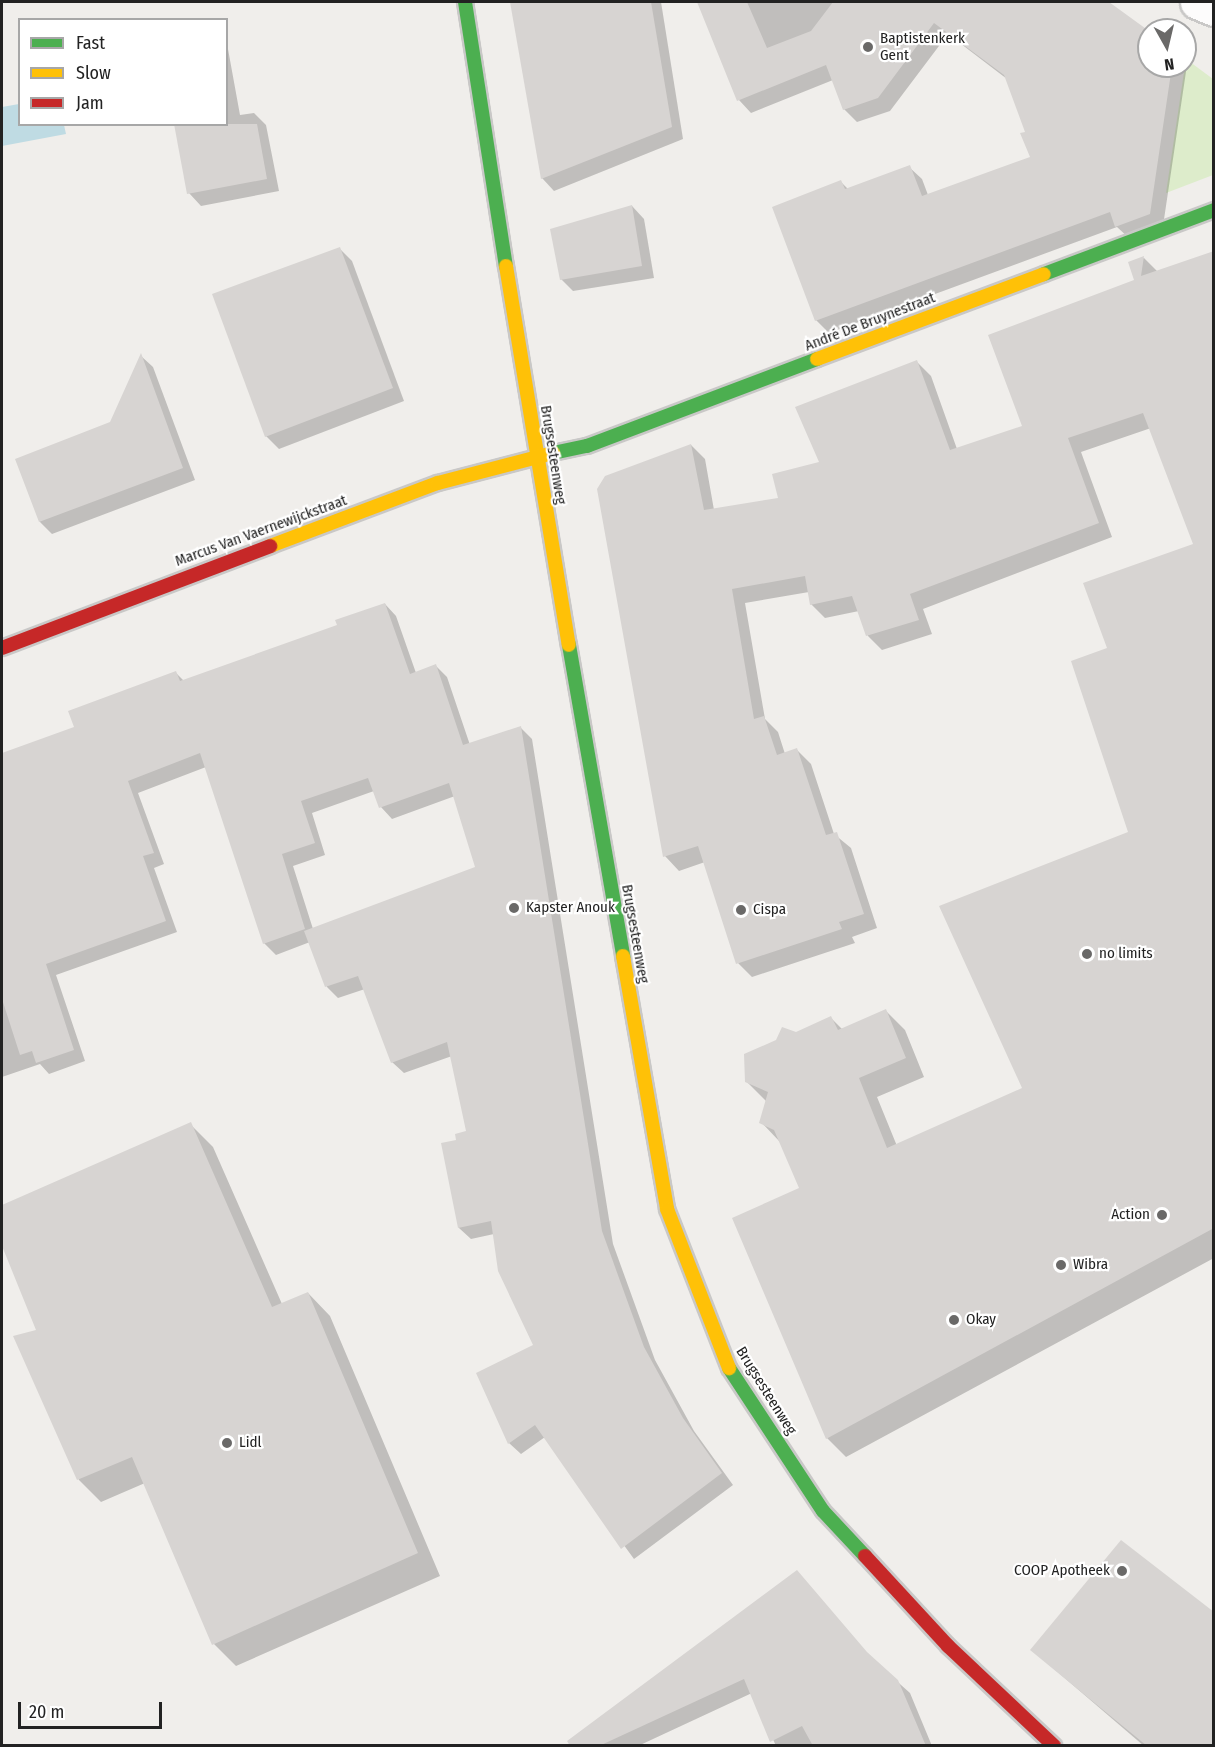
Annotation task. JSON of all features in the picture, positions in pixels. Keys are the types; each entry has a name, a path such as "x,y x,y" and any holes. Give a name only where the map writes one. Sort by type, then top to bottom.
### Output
{"street":[{"name":"Brugsesteenweg","path":"465,2 536,458 667,1209 727,1365 823,1511 948,1646 1054,1746"},
{"path":"1197,2 1214,9"},
{"name":"André De Bruynestraat","path":"536,458 587,446 1214,210"},
{"name":"Marcus Van Vaernewijckstraat","path":"2,648 438,483 536,458"}],"green space":[{"path":"1197,67 1213,79 1213,175 1166,193 1183,78 1197,78"}],"water":[{"path":"18,104 18,126 64,126 66,134 2,146 2,107"}],"building":[{"path":"510,2 651,2 672,127 541,179"},
{"path":"697,2 747,2 767,48 811,31 833,2 1109,2 1137,22 1137,78 1170,78 1150,214 1115,227 1110,212 815,321 772,207 841,180 845,189 910,165 922,196 1030,157 1020,133 1025,132 1004,75 934,23 878,98 843,110 826,65 737,101"},
{"path":"257,124 267,179 187,194 174,126"},
{"path":"632,205 642,266 560,280 550,229"},
{"path":"340,247 393,388 265,437 212,294"},
{"path":"1214,251 1214,1228 826,1439 732,1218 799,1188 774,1130 759,1123 768,1092 745,1082 744,1054 776,1040 782,1027 796,1032 831,1016 838,1030 886,1009 906,1058 859,1078 887,1148 1022,1088 939,906 1128,832 1071,661 1107,648 1083,583 1193,544 1143,413 1068,438 1099,523 910,594 919,620 866,636 852,596 810,605 805,576 732,589 754,719 764,716 777,755 797,748 826,835 837,832 864,914 839,922 842,929 736,964 698,846 663,857 597,489 605,476 691,444 704,510 778,498 772,474 819,462 795,407 917,360 950,450 1022,426 988,335 1134,280 1128,262 1144,256 1141,276"},
{"path":"141,353 183,468 39,522 15,459 110,422"},
{"path":"385,603 410,674 436,664 463,745 521,726 602,1231 644,1347 683,1418 722,1473 621,1549 535,1425 508,1444 476,1373 533,1345 498,1271 491,1221 458,1228 441,1143 456,1140 455,1134 466,1131 447,1042 391,1063 358,976 325,987 304,931 475,867 449,783 379,808 368,778 301,801 315,843 282,854 305,929 263,944 200,753 128,781 154,853 143,856 166,921 46,964 74,1050 36,1063 32,1051 20,1055 2,999 2,753 74,727 68,711 176,671 180,681 337,625 335,620"},
{"path":"191,1122 272,1307 308,1292 418,1553 212,1645 132,1457 77,1480 13,1336 36,1330 2,1246 2,1205"},
{"path":"1121,1540 1214,1612 1214,1746 1147,1746 1030,1650"},
{"path":"797,1570 867,1652 898,1680 926,1746 813,1746 802,1726 770,1742 744,1679 599,1746 570,1746 567,1741"}],"traffic: fast":[{"path":"465,2 506,266"},
{"path":"1044,274 1214,210"},
{"path":"553,453 587,446 817,359"},
{"path":"569,645 623,956"},
{"path":"729,1368 823,1511 865,1556"}],"traffic: slow":[{"path":"506,266 569,645"},
{"path":"817,359 1044,274"},
{"path":"270,546 438,483 553,453"},
{"path":"623,956 667,1209 729,1368"}],"traffic: jam":[{"path":"2,648 270,546"},
{"path":"865,1556 948,1646 1054,1746"}],"place":[{"name":"Baptistenkerk Gent","path":"868,47"},
{"name":"Kapster Anouk","path":"514,908"},
{"name":"Cispa","path":"741,910"},
{"name":"no limits","path":"1087,954"},
{"name":"Action","path":"1162,1215"},
{"name":"Wibra","path":"1061,1265"},
{"name":"Okay","path":"954,1320"},
{"name":"Lidl","path":"227,1443"},
{"name":"COOP Apotheek","path":"1122,1571"}]}
